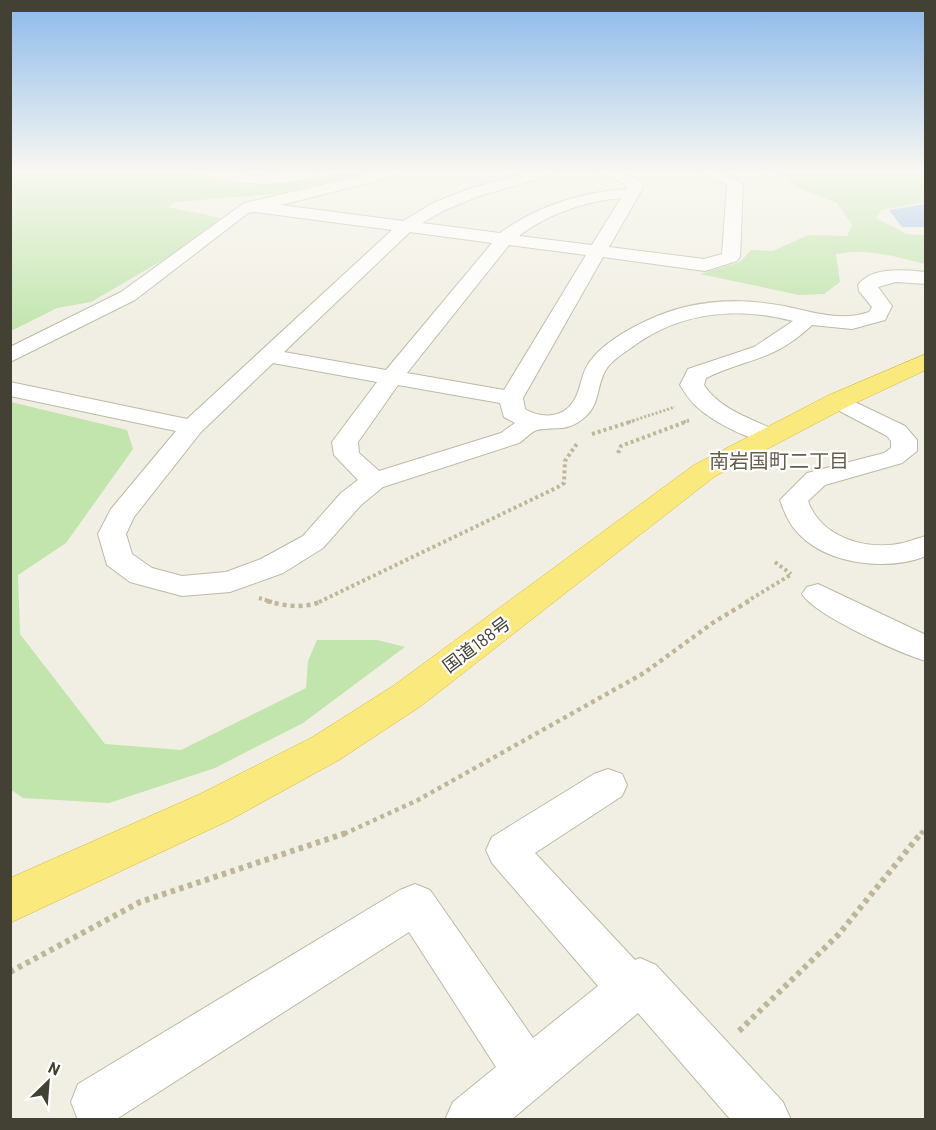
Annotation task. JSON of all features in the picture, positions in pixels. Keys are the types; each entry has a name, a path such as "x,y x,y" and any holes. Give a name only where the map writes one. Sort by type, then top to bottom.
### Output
{"highway":[{"name":"国道188号","path":"10,900 215,807 325,749 407,696 704,471 838,401 926,361"}],"street":[{"path":"10,356 128,296 207,239 222,225"},
{"path":"396,225 705,265 731,257 733,225"},
{"path":"374,481 347,455 345,442 392,377 505,238 523,225"},
{"path":"614,225 511,398 513,412 531,423 552,424 572,416 584,405 590,394 591,381 597,366 609,354 652,324 670,315 719,307 753,308 847,323 867,321 878,316 882,306 868,291 868,285 876,279 889,276 926,278"},
{"path":"406,226 192,427 121,515 112,534 118,558 141,575 182,586 230,582 272,566 313,542 351,499 374,481 510,438 531,423"},
{"path":"768,436 707,404 699,398 692,385 696,374 710,367 755,355 775,345 808,318"},
{"path":"268,356 511,398"},
{"path":"10,389 192,427"},
{"path":"838,401 896,431 904,440 904,451 893,458 816,479 794,500 795,512 806,526 828,542 865,554 901,555 926,545"},
{"path":"818,594 848,613 926,649"},
{"path":"608,785 506,850 630,988"},
{"path":"96,1101 415,904 528,1073"},
{"path":"471,1119 640,981 765,1119"}],"path":[{"path":"230,582 248,595 285,606 315,604 558,487 564,483 561,473 571,449 584,437 673,406 681,410"},
{"path":"618,453 621,446 696,417 689,414"},
{"path":"10,972 140,902 352,831 418,800 644,673 714,622 792,574"},
{"path":"710,1059 839,934 926,827"}],"green space":[{"path":"11,225 212,225 175,253 91,302 57,308 11,331"},
{"path":"852,225 889,225 907,234 925,235 925,264 869,252 836,254 840,282 824,294 799,295 700,274 740,262 751,250 773,251 808,235 847,236"},
{"path":"11,402 127,430 133,449 66,543 18,575 20,634 105,744 181,750 306,688 308,661 317,640 377,640 405,647 303,723 215,768 109,803 23,798 10,789"}],"water":[{"path":"900,225 925,225 925,227 902,227"}],"district":[{"name":"南岩国町二丁目","path":"779,460"}]}
